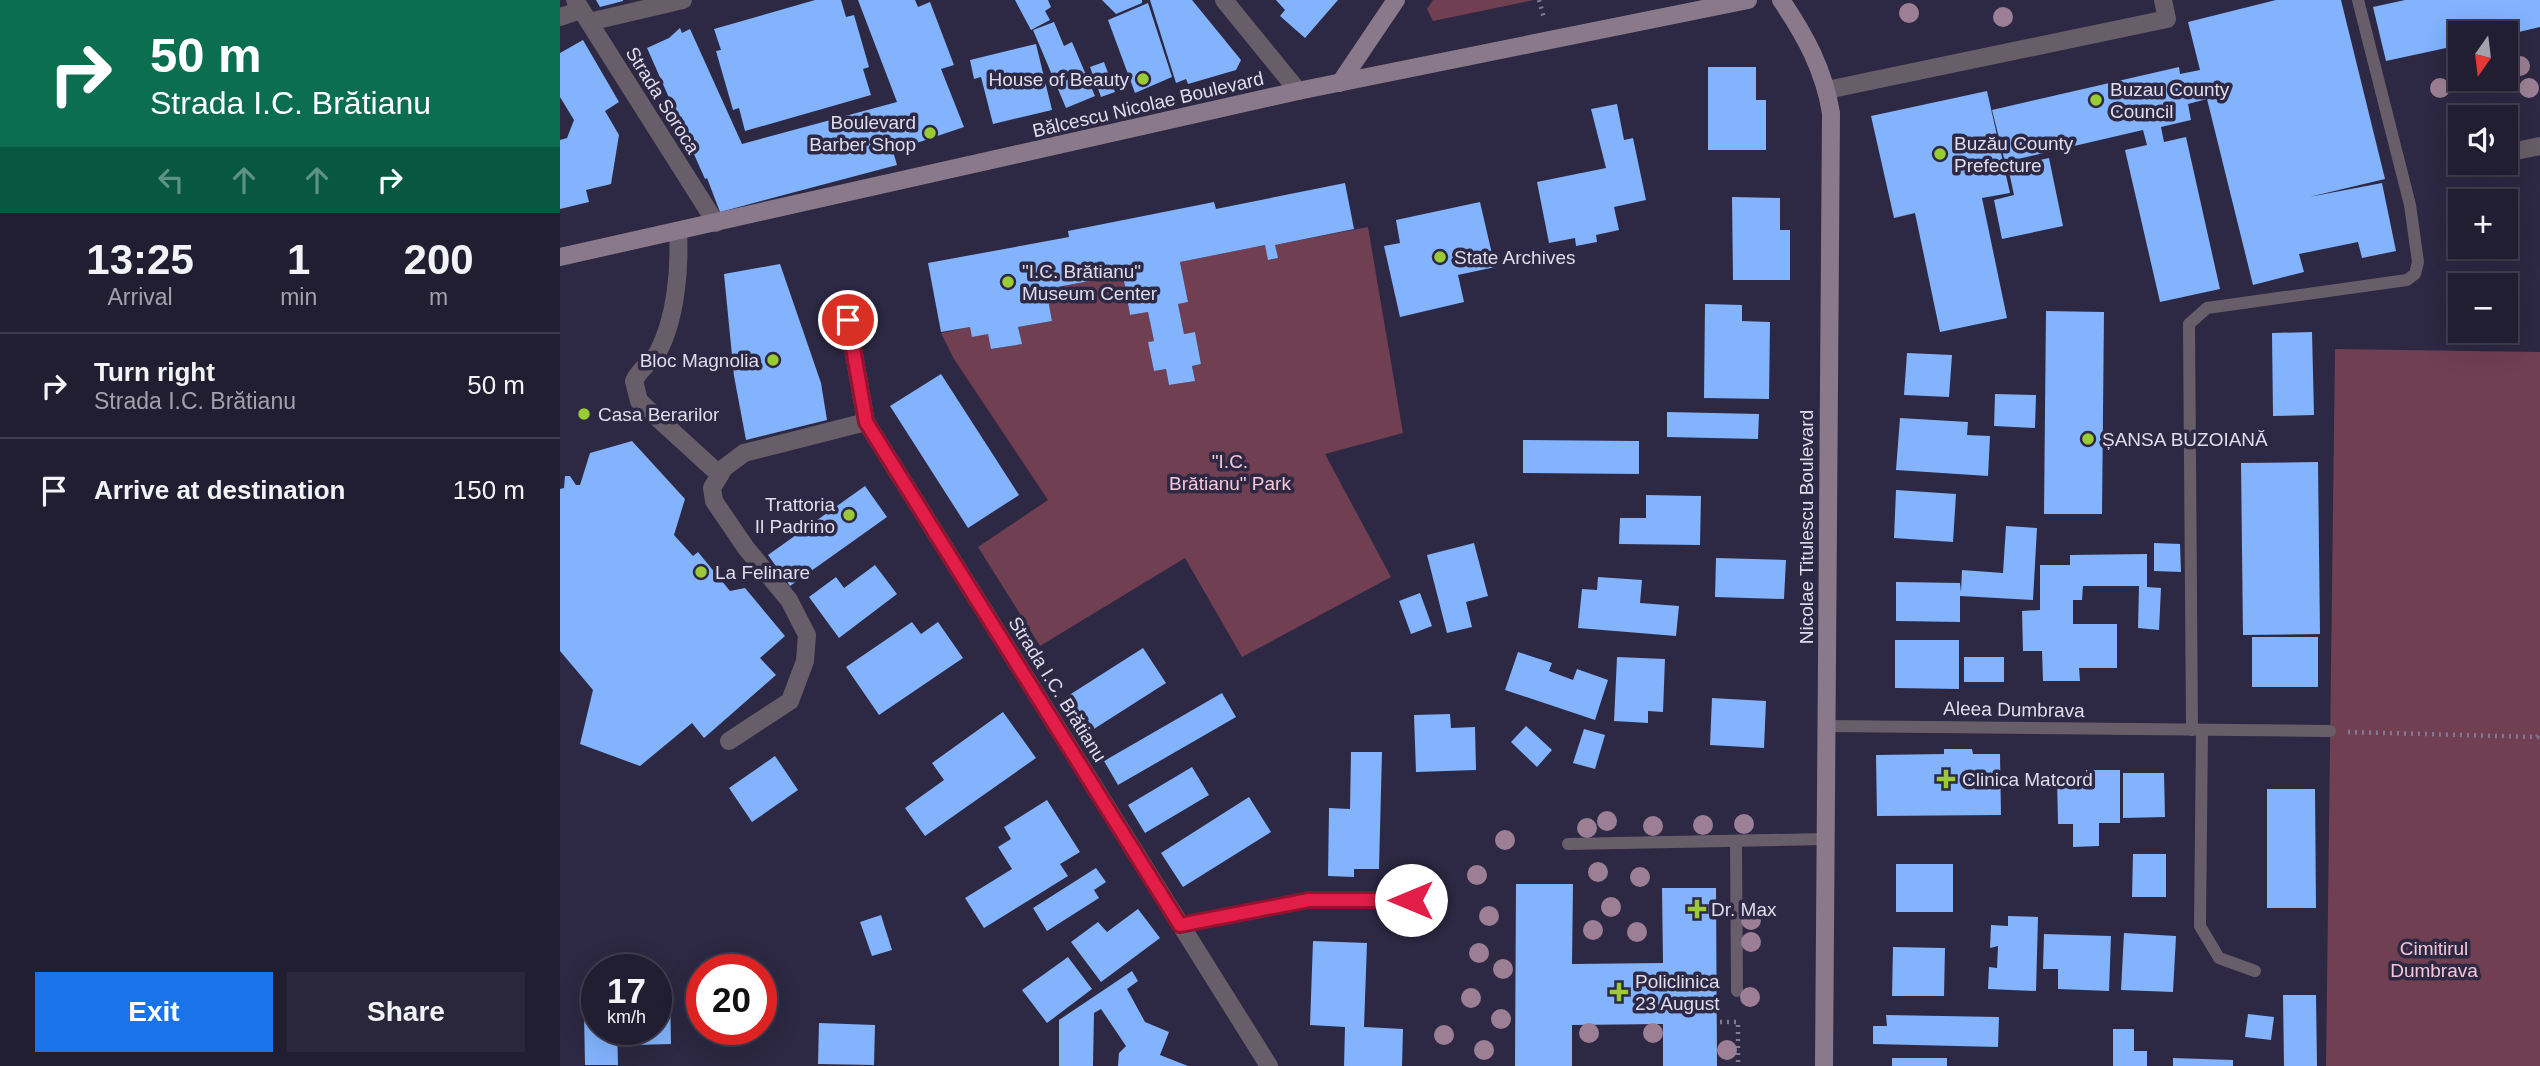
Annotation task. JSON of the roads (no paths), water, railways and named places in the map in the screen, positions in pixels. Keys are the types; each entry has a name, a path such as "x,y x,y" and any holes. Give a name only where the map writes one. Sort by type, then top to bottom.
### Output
{"street":[{"path":"560,18 582,11 683,0"},
{"path":"1224,0 1298,91"},
{"path":"1340,83 1396,0"},
{"name":"Bălcescu Nicolae Boulevard","path":"560,257 1298,91 1748,0"},
{"name":"Nicolae Titulescu Boulevard","path":"1780,0 1807,37 1827,90 1831,113 1824,1066"},
{"path":"1827,90 2167,19 2163,0"},
{"name":"Strada Soroca","path":"582,11 716,223"},
{"path":"2518,151 2539,148"},
{"path":"678,232 678,288 657,353 642,365 634,381 639,401 720,475"},
{"name":"Strada I.C. Brătianu","path":"848,320 866,422 1269,1066"},
{"path":"729,741 790,701 805,661 807,635 789,600 746,548 714,502 712,488 724,468 744,453 866,422"}],"lane":[{"path":"2256,971 2218,958 2200,926 2189,324 2207,308 2407,280 2415,274 2418,262 2410,205 2358,0"},
{"name":"Aleea Dumbrava","path":"1826,726 2330,732"},
{"path":"1568,844 1825,839"},
{"path":"1736,841 1737,991"},
{"path":"1180,925 1309,900 1411,900"}],"place":[{"name":"House of Beauty","path":"1143,79"},
{"name":"Buzau County Council","path":"2096,100"},
{"name":"Boulevard Barber Shop","path":"930,133"},
{"name":"Buzău County Prefecture","path":"1940,154"},
{"name":"State Archives","path":"1440,257"},
{"name":"\"I.C. Brătianu\" Museum Center","path":"1008,282"},
{"name":"Bloc Magnolia","path":"773,360"},
{"name":"Casa Berarilor","path":"584,414"},
{"name":"ȘANSA BUZOIANĂ","path":"2088,439"},
{"name":"Trattoria Il Padrino","path":"849,515"},
{"name":"La Felinare","path":"701,572"},
{"name":"Clinica Matcord","path":"1946,779"},
{"name":"Dr. Max","path":"1697,909"},
{"name":"Policlinica 23 August","path":"1619,992"}],"park label":[{"name":"\"I.C. Brătianu\" Park","path":"1230,472"},
{"name":"Cimitirul Dumbrava","path":"2434,959"}]}
